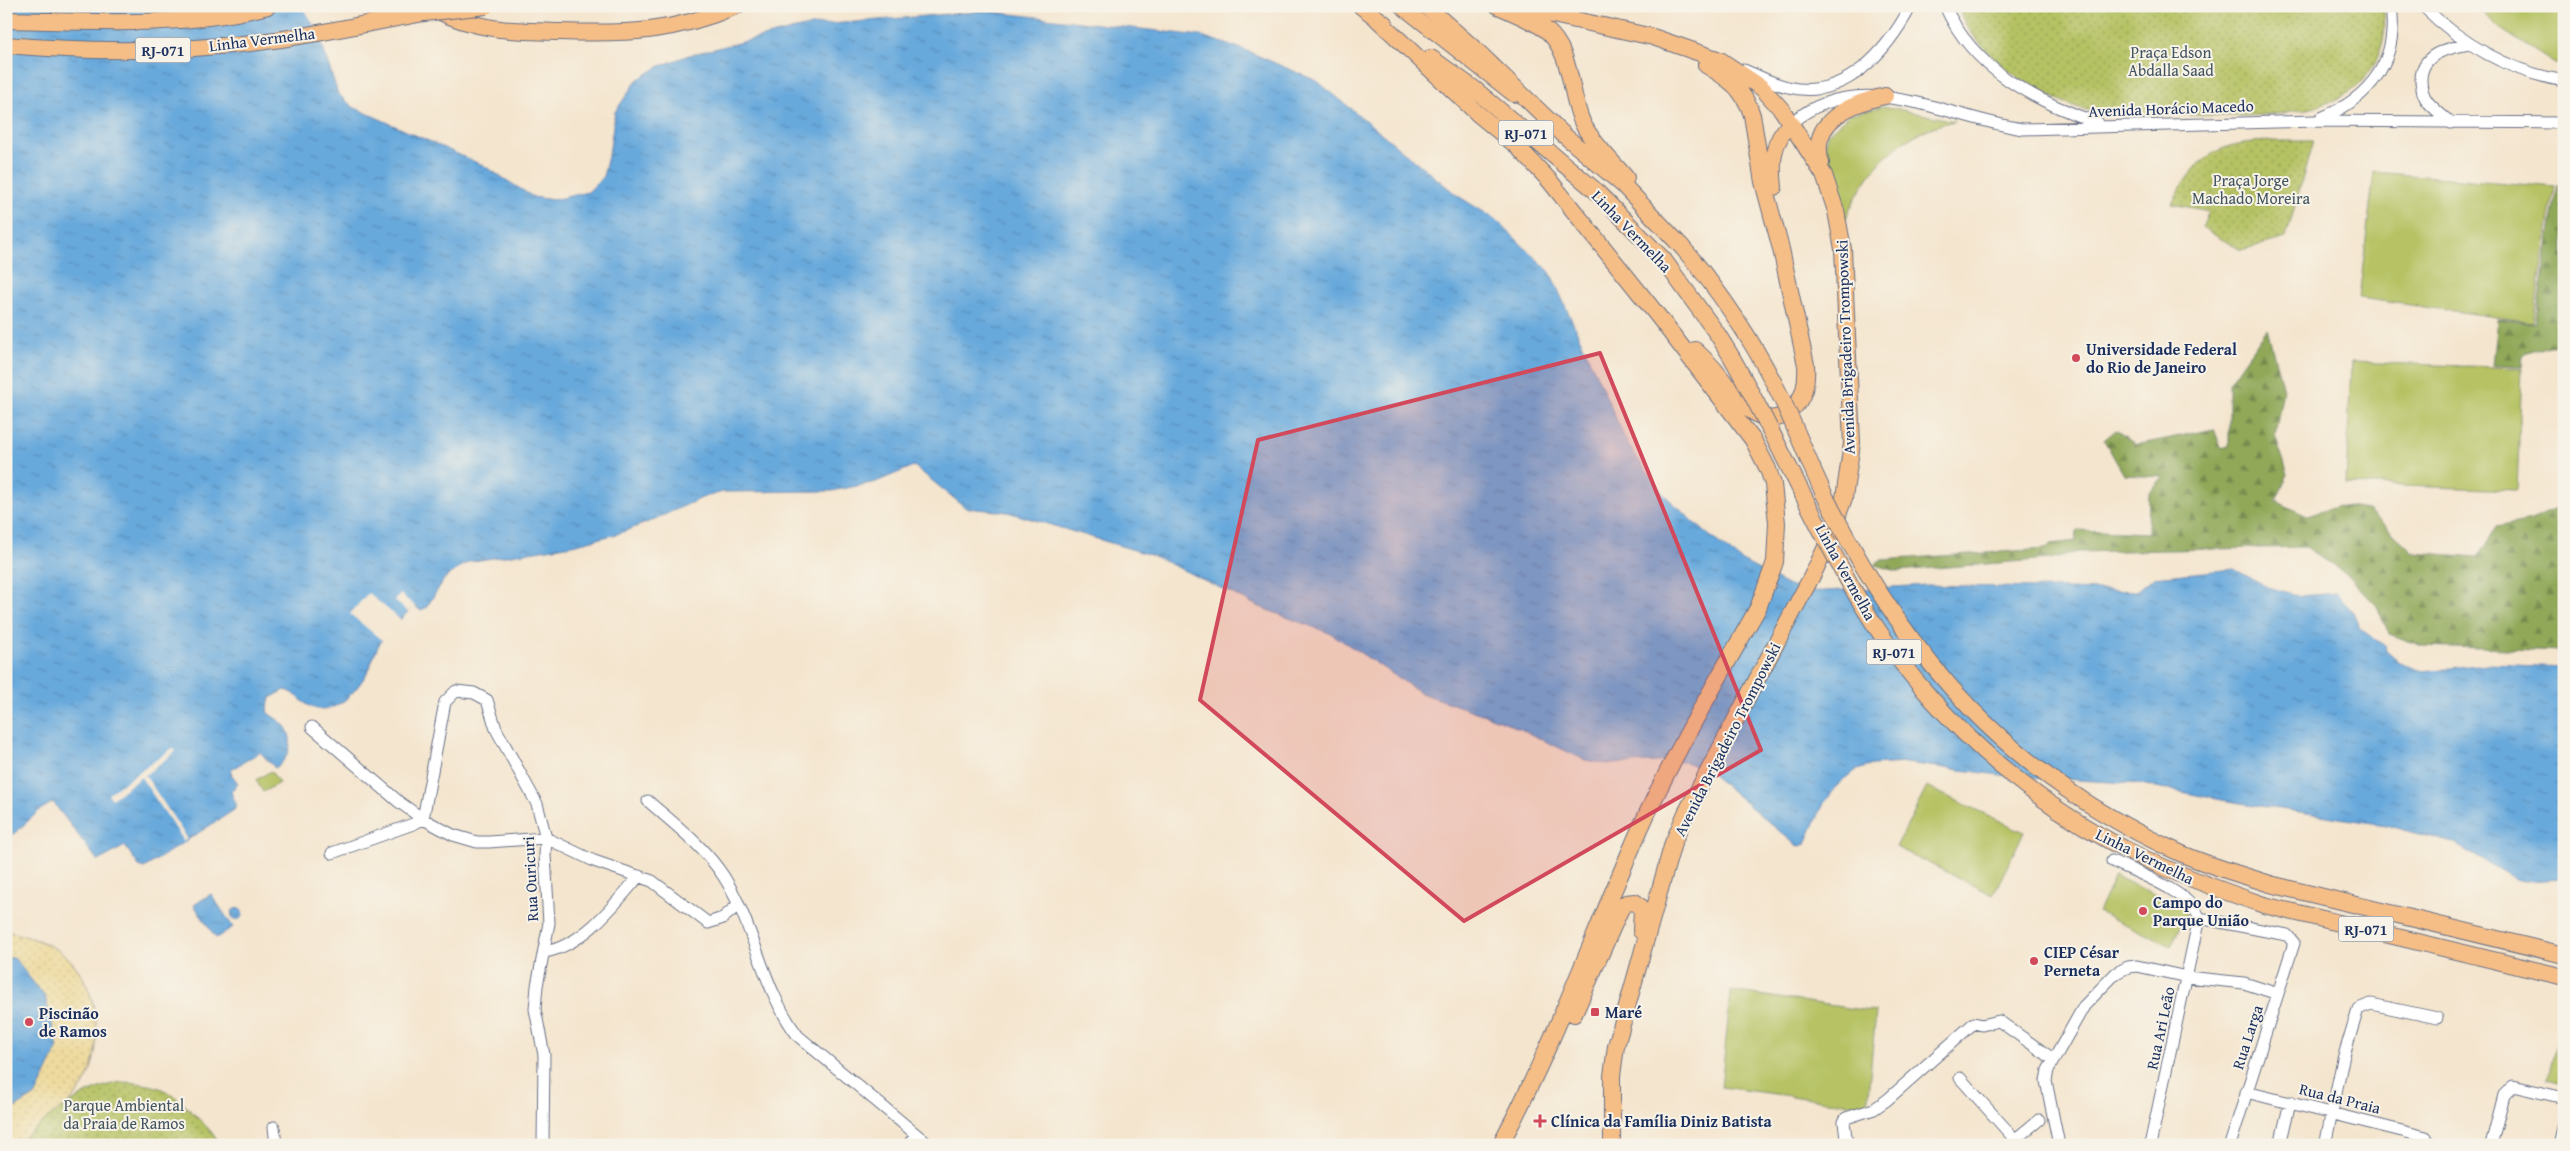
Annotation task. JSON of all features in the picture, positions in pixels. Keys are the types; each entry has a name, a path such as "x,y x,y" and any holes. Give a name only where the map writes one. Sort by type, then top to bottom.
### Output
{"highway":[{"name":"Linha Vermelha","path":"6,20 173,20 239,14 268,6"},
{"path":"428,6 477,27 507,31 612,34 686,24 736,6"},
{"name":"Linha Vermelha","path":"6,45 92,50 202,47 280,40 424,13 486,6"},
{"name":"Linha Vermelha","path":"1361,6 1473,88 1596,191 1663,259 1731,356 1861,603 1897,655 1936,704 2000,765 2058,810 2140,857 2208,886 2264,905 2564,977"},
{"name":"Linha Vermelha","path":"1426,6 1479,53 1565,136 1651,212 1707,276 1756,351 1777,390 1826,498 1864,570 1895,618 1952,690 2014,751 2073,794 2114,819 2181,853 2270,884 2564,955"},
{"path":"1498,6 1537,24 1555,39 1566,64 1573,95 1584,124 1651,212"},
{"name":"Avenida Brigadeiro Trompowski","path":"1512,6 1619,29 1720,60 1762,88 1791,122 1824,174 1836,211 1843,250 1852,443 1844,498 1828,543 1813,574 1686,813 1673,843 1616,1046 1612,1076 1612,1145"},
{"name":"Linha Vermelha","path":"1377,19 1533,162 1658,316"},
{"path":"1658,316 1712,366 1750,411 1769,418 1784,415 1797,402 1807,380 1806,365 1781,248 1763,182 1752,115 1746,99 1727,78 1669,44"},
{"path":"1824,174 1818,146 1826,126 1832,118 1848,107 1885,96"},
{"path":"1781,248 1772,156 1777,141 1791,122"},
{"name":"Avenida Brigadeiro Trompowski","path":"1500,1145 1565,1008 1616,884 1664,778 1768,584 1778,544 1775,496 1768,470 1753,440 1658,316"},
{"path":"1539,1063 1562,1038 1621,908 1631,902 1639,904 1644,913 1637,971"}],"main road":[{"name":"Linha Vermelha","path":"1401,6 1565,136"}],"street":[{"path":"1720,60 1789,88 1812,89 1826,87 1852,76 1881,52 1911,6"},
{"path":"1945,6 1951,20 1965,40 1982,60 2003,77 2042,102 2104,126"},
{"path":"2315,121 2343,109 2372,84 2384,65 2390,43 2393,24 2391,6"},
{"path":"2423,6 2447,29 2469,44 2517,68 2564,81"},
{"path":"2451,123 2434,108 2424,95 2421,74 2428,60 2434,55 2448,48 2469,44"},
{"name":"Avenida Horácio Macedo","path":"1791,122 1811,109 1852,95 1885,96 2002,126 2023,129 2315,121 2564,123"},
{"name":"Rua Ouricuri","path":"423,818 445,702 456,691 467,691 484,697 489,704 496,729 537,804 546,838 545,855 549,923 537,986 535,1009 544,1055 543,1145"},
{"path":"312,727 399,802 453,835 477,842 546,838 594,861 640,876 665,889 708,923 723,918 738,905"},
{"path":"648,801 715,864 738,905 779,1003 798,1036 929,1145"},
{"path":"332,853 413,824 423,818"},
{"path":"2112,861 2179,896 2191,904 2199,918"},
{"path":"544,952 564,946 592,926 640,876"},
{"name":"Rua Larga","path":"2199,918 2287,935 2294,940 2294,947 2230,1145"},
{"name":"Rua Ari Leão","path":"2150,1145 2199,918"},
{"path":"2057,1143 2046,1081 2053,1059 2084,1006 2116,974 2137,966 2187,977 2244,983 2278,994"},
{"path":"2325,1145 2345,1050 2355,1015 2361,1006 2371,1004 2437,1018"},
{"path":"1847,1145 1844,1122 1846,1118 1874,1109 1887,1100 1974,1024 1982,1026 1999,1020 2053,1059"},
{"path":"1960,1078 2014,1143 2039,1120"},
{"path":"2491,1145 2504,1095 2513,1086 2564,1098"},
{"name":"Rua da Praia","path":"2246,1092 2332,1113 2425,1141"},
{"path":"2280,1145 2290,1102"},
{"path":"2558,1145 2564,1123"},
{"path":"274,1127 276,1145"},
{"path":"908,1145 916,1135"}],"highlighted area":[{"path":"1600,353 1761,750 1464,921 1200,700 1258,440"}],"green space":[{"name":"Praça Edson Abdalla Saad","path":"1957,6 2383,6 2385,22 2384,38 2372,68 2357,86 2337,99 2314,107 2262,115 2129,115 2099,112 2071,105 2020,79 2004,67 1976,39 1965,23"},
{"path":"2476,6 2564,6 2564,64 2555,64 2499,28"},
{"path":"1884,106 1954,121 1917,134 1887,156 1864,184 1846,218 1842,216 1825,151 1827,134 1850,114"},
{"name":"Praça Jorge Machado Moreira","path":"2313,141 2286,238 2241,250 2202,228 2209,211 2172,204 2185,181 2199,164 2213,153 2229,146 2247,143"},
{"path":"2374,172 2555,187 2533,322 2359,298"},
{"path":"2564,183 2564,345 2557,343 2523,355 2522,366 2493,365 2498,319 2535,323 2558,186"},
{"path":"2267,329 2283,390 2275,435 2288,474 2276,501 2307,516 2339,506 2368,510 2413,552 2478,557 2496,527 2531,520 2564,505 2564,651 2422,646 2389,634 2377,606 2345,573 2306,547 2078,552 2050,559 1897,571 1875,565 1881,560 2045,549 2051,544 2076,541 2077,530 2148,533 2149,493 2164,477 2124,475 2104,440 2116,430 2136,445 2214,429 2221,448 2229,446 2229,383"},
{"path":"2351,362 2522,368 2517,490 2346,484"},
{"path":"271,771 279,783 263,792 256,780"},
{"path":"1927,787 2024,832 1993,895 1896,847"},
{"name":"Campo do Parque União","path":"2115,876 2188,910 2171,946 2098,912"},
{"path":"1731,991 1876,1012 1867,1106 1721,1087"},
{"path":"2562,1017 2564,1018 2564,1082 2548,1078"},
{"name":"Parque Ambiental da Praia de Ramos","path":"121,1082 146,1084 171,1094 207,1127 219,1145 14,1145 51,1116 77,1099 105,1086"}],"sand":[{"path":"6,931 45,943 66,956 86,983 96,1017 97,1035 91,1069 84,1084 70,1102 52,1118 14,1145 6,1145 6,1113 36,1095 14,958 6,958"}],"water":[{"path":"6,6 302,6 318,33 338,94 353,107 484,166 533,197 553,200 588,192 603,177 610,148 615,112 637,80 658,67 689,55 808,26 985,11 1201,36 1242,49 1317,81 1458,196 1495,219 1550,272 1628,445 1663,494 1705,532 1742,561 1789,586 1809,592 1927,585 2137,591 2154,577 2234,569 2267,587 2301,596 2336,593 2353,612 2360,629 2385,646 2386,651 2400,663 2423,671 2487,664 2564,667 2564,879 2524,881 2515,879 2453,843 2386,825 2227,801 2141,784 2000,775 1906,763 1872,765 1855,771 1841,781 1824,803 1806,843 1801,846 1796,845 1704,768 1681,761 1607,764 1585,760 1505,722 1421,693 1332,634 1262,608 1154,556 1008,512 966,508 914,466 876,482 832,491 723,492 704,497 617,534 572,545 468,562 445,578 426,608 420,610 415,606 394,626 380,644 364,678 353,692 340,703 326,709 313,708 290,691 285,690 270,698 267,712 287,729 290,741 288,754 275,768 260,752 232,769 231,774 238,783 231,792 236,804 234,810 144,868 139,866 125,846 98,861 53,802 40,810 6,841"},
{"path":"211,894 233,927 216,938 194,905"},
{"path":"237,908 243,914 237,920 231,914"},
{"name":"Piscinão de Ramos","path":"6,958 14,958 45,997 58,1047 36,1095 6,1113"}],"pier":[{"path":"368,593 402,621 384,642 350,614"},
{"path":"400,594 415,606 408,612 395,601"},
{"path":"173,748 176,751 145,775 187,838 184,841 141,777 112,799 108,794"}],"place":[{"name":"Universidade Federal do Rio de Janeiro","path":"2076,358"},
{"name":"Campo do Parque União","path":"2143,911"},
{"name":"CIEP César Perneta","path":"2034,961"},
{"name":"Maré","path":"1595,1012"},
{"name":"Piscinão de Ramos","path":"29,1022"},
{"name":"Clínica da Família Diniz Batista","path":"1540,1121"}]}
